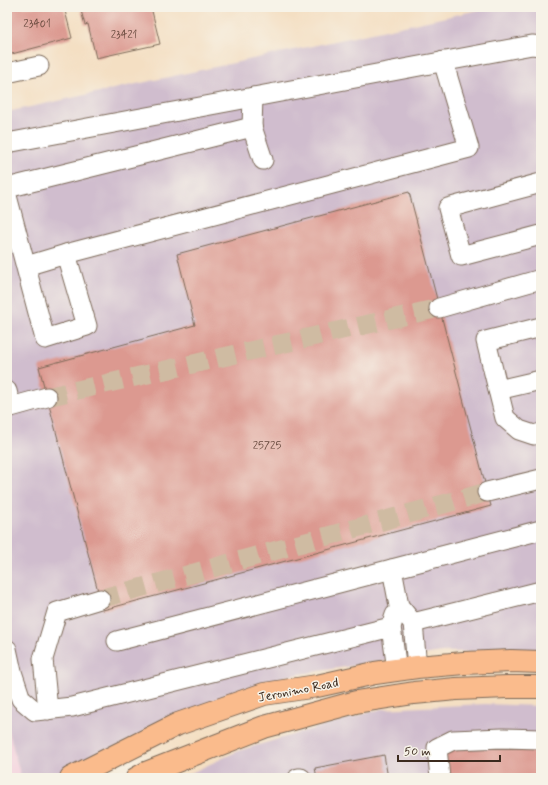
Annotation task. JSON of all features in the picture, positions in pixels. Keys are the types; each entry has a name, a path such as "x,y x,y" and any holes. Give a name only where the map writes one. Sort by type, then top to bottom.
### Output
{"main road":[{"name":"Jeronimo Road","path":"71,778 178,724 264,694 317,686 374,673 407,669 472,663 511,661 541,662"},
{"name":"Jeronimo Road","path":"137,778 146,773 264,727 356,702 414,693 456,689 541,687"}],"lane":[{"path":"7,142 443,61 532,46 541,46"},
{"path":"26,266 66,254 469,148 443,61"},
{"path":"7,73 39,66"},
{"path":"253,97 252,127 263,160"},
{"path":"7,188 252,127"},
{"path":"541,182 448,208 461,256 541,235"},
{"path":"7,196 45,339 87,326 66,254"},
{"path":"439,308 541,279"},
{"path":"541,327 486,341 505,418 519,430 534,435 541,433"},
{"path":"498,390 541,380"},
{"path":"7,391 11,407 47,398"},
{"path":"487,492 541,479"},
{"path":"117,641 541,530"},
{"path":"392,569 399,606 413,623 407,669"},
{"path":"413,623 541,591"},
{"path":"48,710 44,659 57,612 100,599"},
{"path":"399,606 391,627 407,669"},
{"path":"7,649 12,672 21,699 35,711 72,707 391,627"},
{"path":"440,778 437,748 453,740 503,738 541,739"}],"shaded area":[{"path":"492,7 541,7 541,650 442,652 287,676 166,719 63,778 21,778 7,724 7,112"},
{"path":"485,704 541,706 541,778 180,778 238,751 381,709"},
{"path":"7,724 21,778 7,778"}],"building":[{"path":"7,7 64,7 72,38 8,55"},
{"path":"80,7 151,7 160,44 96,58 88,24 85,25"},
{"path":"409,192 491,506 103,610 39,367 195,325 177,254"},
{"path":"541,748 541,778 446,778 446,749"},
{"path":"384,755 388,778 317,778 315,768"}],"tunnel":[{"path":"47,397 439,308"},
{"path":"100,599 487,492"}]}
